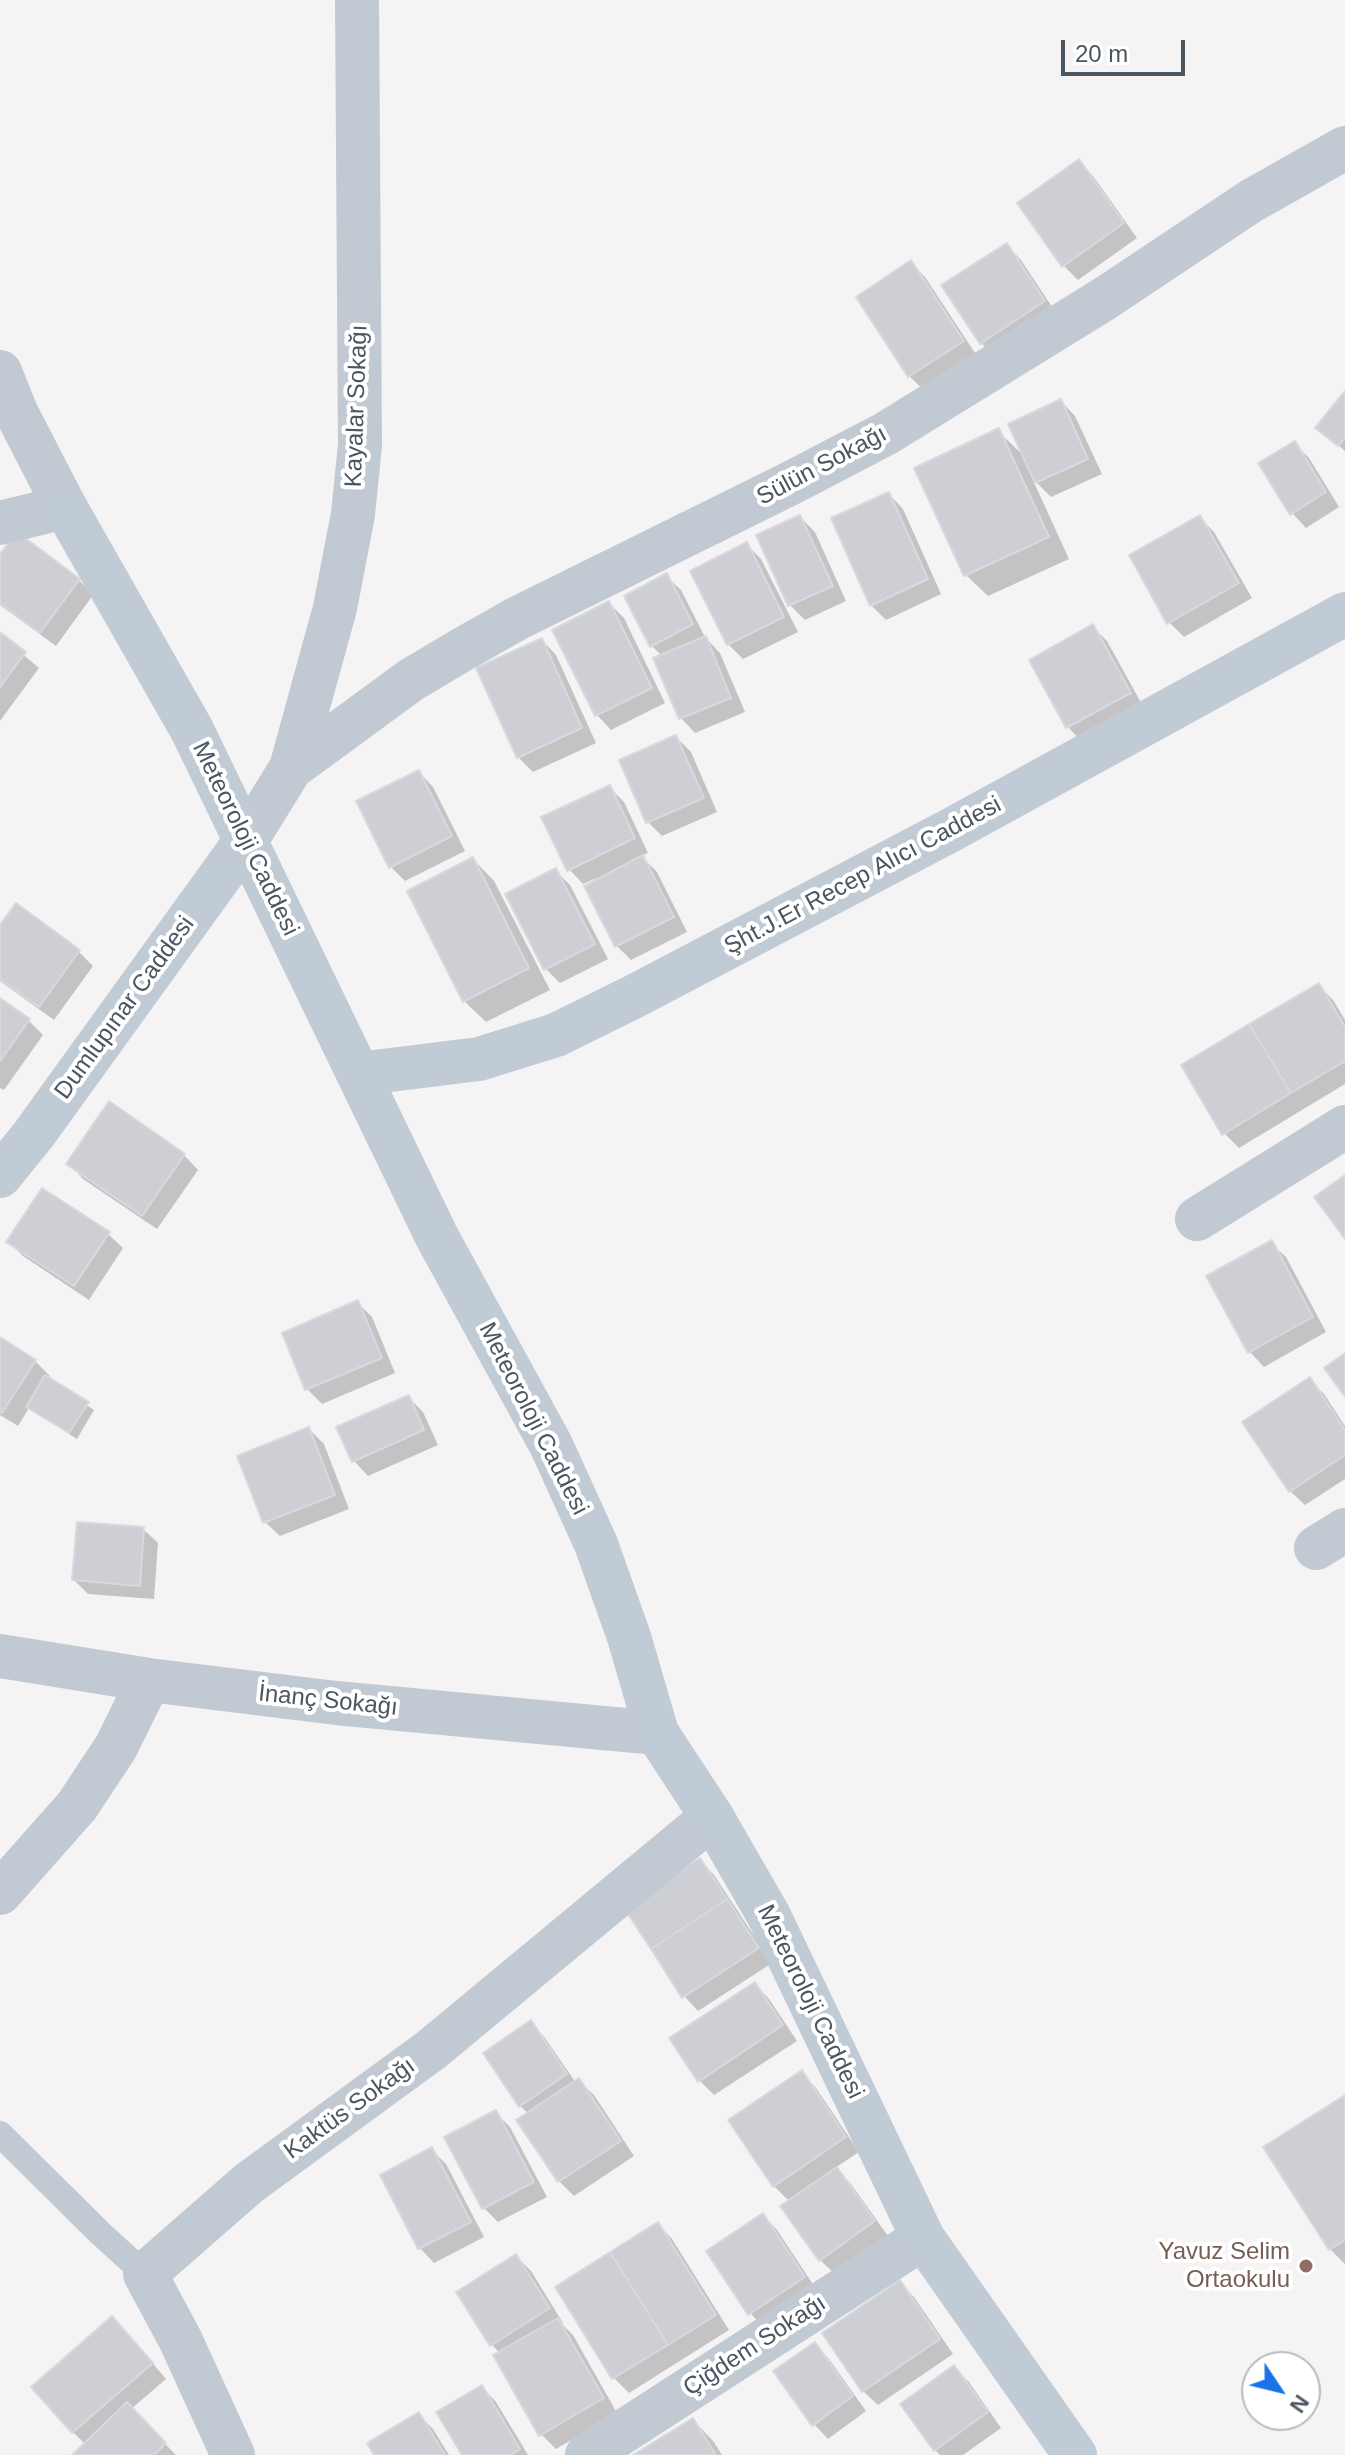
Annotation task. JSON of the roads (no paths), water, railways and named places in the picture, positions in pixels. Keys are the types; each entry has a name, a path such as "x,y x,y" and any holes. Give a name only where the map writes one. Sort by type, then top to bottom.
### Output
{"street":[{"name":"Kayalar Sokağı","path":"247,839 291,768 335,608 353,514 360,445 357,0"},
{"name":"Sülün Sokağı","path":"291,768 411,680 450,657 518,618 885,434 1104,299 1251,201 1345,148"},
{"name":"Meteoroloji Caddesi","path":"0,372 16,412 65,507 192,730 437,1237 551,1445 590,1530 629,1637 657,1733 712,1817 769,1916 923,2238 1075,2455"},
{"path":"0,523 65,507"},
{"name":"Şht.J.Er Recep Alıcı Caddesi","path":"358,1074 479,1059 556,1035 951,830 1345,614"},
{"name":"Dumlupınar Caddesi","path":"0,1176 34,1134 247,839"},
{"path":"1197,1219 1345,1127"},
{"name":"İnanç Sokağı","path":"0,1656 149,1680 336,1703 657,1733"},
{"path":"0,1893 77,1806 116,1747 149,1680"},
{"name":"Kaktüs Sokağı","path":"145,2274 249,2183 431,2050 712,1817"},
{"name":"Çiğdem Sokağı","path":"587,2455 923,2238"},
{"path":"145,2274 180,2339 233,2455"}],"lane":[{"path":"0,2134 145,2274"}],"place":[{"name":"Yavuz Selim Ortaokulu","path":"1306,2266"}]}
